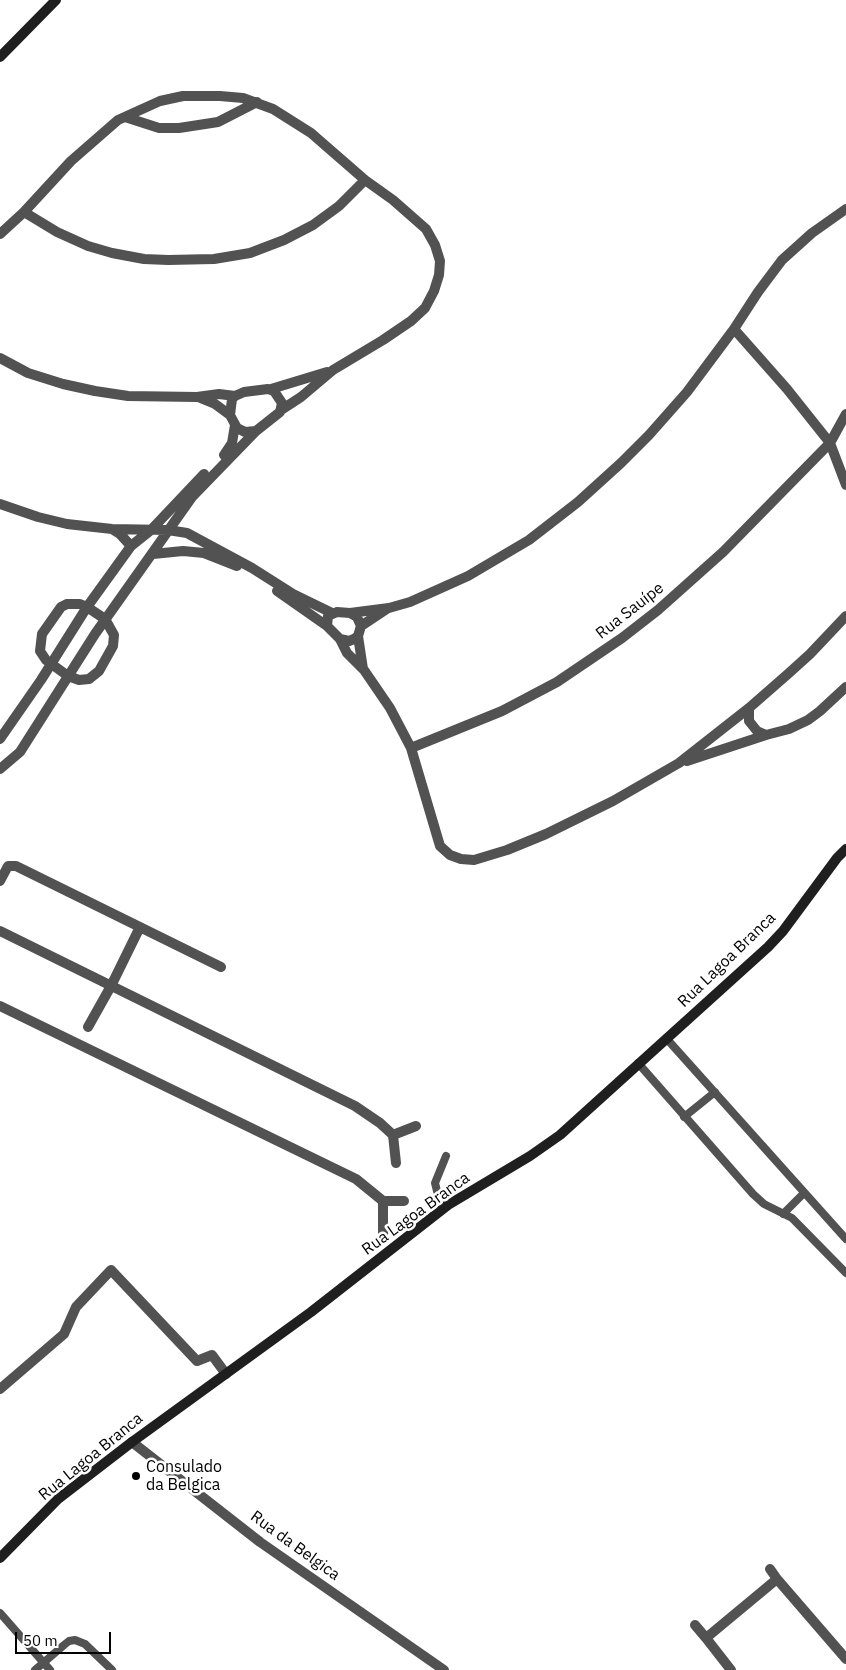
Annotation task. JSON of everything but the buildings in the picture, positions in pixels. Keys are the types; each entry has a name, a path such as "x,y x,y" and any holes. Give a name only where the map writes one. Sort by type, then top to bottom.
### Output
{"street":[{"path":"0,58 56,0"},
{"path":"0,234 24,212 71,161 118,120 160,101 183,96 228,96 257,102 273,109 311,133 426,229 435,245 440,261 439,276 434,291 425,308 411,321 333,370 302,397 281,410 256,431 151,530 131,546 87,607 0,739"},
{"path":"125,117 159,128 195,126 218,122 257,102"},
{"path":"24,212 57,232 88,246 112,252 144,259 214,259 250,252 284,240 313,225 339,206 365,180"},
{"path":"0,504 38,517 67,524 168,530 187,533 244,564 293,594 332,613 350,613 389,608 410,602 468,576 529,540 578,502 622,463 687,392 782,260 812,233 846,209"},
{"path":"734,329 792,395 830,443 846,485"},
{"path":"0,358 28,373 63,384 128,396 197,397 219,394 235,396 244,392 271,389 333,370"},
{"path":"271,389 280,398 282,403 281,410"},
{"path":"235,396 230,404 230,415 235,425 240,431 256,431"},
{"path":"197,397 215,404 230,415"},
{"name":"Rua Sauípe","path":"411,748 510,707 557,682 622,638 658,610 723,552 830,443 846,414"},
{"path":"0,769 20,752 128,585 153,554 203,480 230,448 235,425"},
{"path":"112,528 131,546"},
{"path":"153,554 197,552 236,565 327,626 340,639 347,653 364,670 390,708 411,748 440,846 450,855 461,859 474,860 546,834 613,801 679,763 749,708 845,620"},
{"path":"67,604 80,604 105,619 112,630 113,646 99,670 89,679 79,680 68,676 51,664 40,651 42,634 61,607 67,604"},
{"path":"340,639 349,641 389,608"},
{"path":"327,626 326,619 332,613"},
{"path":"350,613 357,618 364,670"},
{"path":"679,763 789,729 808,720 842,693 846,687"},
{"path":"749,708 749,721 757,731 766,735"},
{"name":"Rua Lagoa Branca","path":"0,1558 58,1499 132,1442 311,1312 448,1206 548,1144 768,947 783,931 837,858 846,849"},
{"path":"0,881 8,866 16,866 221,967"},
{"path":"88,1026 111,986 140,927"},
{"path":"0,931 356,1106 393,1135 396,1163"},
{"path":"0,1006 356,1179 382,1201 404,1202"},
{"path":"393,1135 416,1126"},
{"path":"382,1201 383,1235"},
{"path":"0,1389 64,1334 76,1307 111,1270 197,1361 212,1354 226,1374"},
{"name":"Rua da Belgica","path":"132,1442 260,1542 444,1670"},
{"path":"770,1569 846,1659"},
{"path":"706,1638 777,1579"},
{"path":"695,1625 731,1670"}],"lane":[{"path":"666,1038 846,1240"},
{"path":"638,1063 752,1194 764,1204 792,1218 846,1274"},
{"path":"684,1117 715,1092"},
{"path":"446,1156 436,1183 439,1199 448,1206"},
{"path":"783,1214 804,1192"},
{"path":"0,1613 50,1670"},
{"path":"35,1670 69,1641 76,1640 86,1644 112,1670"}],"place":[{"name":"Consulado da Belgica","path":"136,1476"}]}
